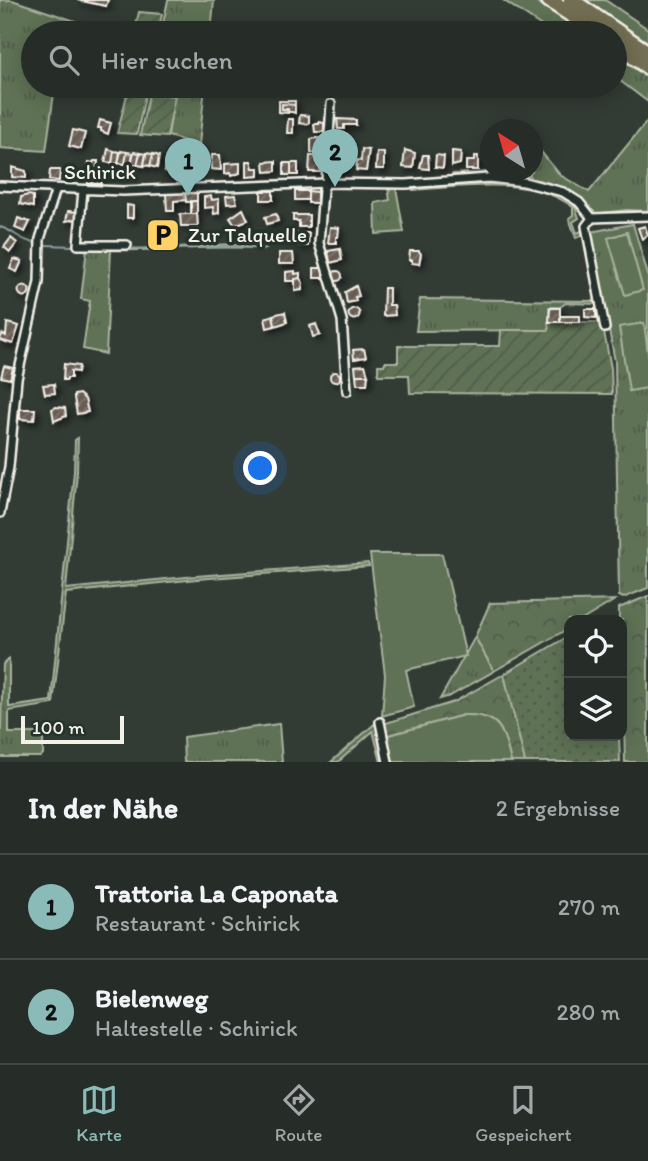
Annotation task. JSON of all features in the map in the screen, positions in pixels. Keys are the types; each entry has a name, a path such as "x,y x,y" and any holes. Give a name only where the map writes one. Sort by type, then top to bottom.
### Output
{"highway":[{"path":"549,0 581,21"},
{"path":"571,0 602,21"},
{"path":"627,39 648,53"},
{"path":"627,52 648,67"}],"street":[{"path":"331,104 319,243 342,320 347,391"},
{"name":"Schirick","path":"0,186 123,191 326,183 406,184 489,178 506,179 563,192 579,202 592,218"},
{"path":"0,513 9,467 17,379 40,282 40,239 56,189"},
{"path":"83,190 78,245 127,245"},
{"path":"605,328 586,226 592,218 648,216"},
{"path":"380,722 388,762"}],"green space":[{"path":"0,0 12,0 75,21 21,21 21,98 53,98 46,151 0,148"},
{"path":"168,0 214,0 212,21 164,21"},
{"path":"503,0 534,0 565,21 534,21"},
{"path":"584,0 605,0 648,29 648,42 627,28 627,21 616,21"},
{"path":"139,12 162,14 161,21 137,21"},
{"path":"627,63 648,78 648,102 627,86"},
{"path":"126,98 144,98 137,134 117,133"},
{"path":"148,98 175,98 167,137 140,135"},
{"path":"174,98 204,98 199,145 168,136"},
{"path":"648,120 648,211 626,210 595,214 565,190 543,181 543,154 560,175 589,192"},
{"path":"480,172 480,176 465,175 452,174"},
{"path":"458,184 484,184 534,188 562,197 575,208 579,218 573,222 577,233 584,230 585,234 576,238 569,218 573,215 573,207 537,190 496,185 413,190"},
{"path":"388,188 396,188 404,232 376,234 375,203 390,200"},
{"path":"633,224 648,275 648,588 623,598 619,596 615,361 590,232"},
{"path":"627,232 643,290 625,295 608,238"},
{"path":"234,244 267,249 228,247 111,250 106,354 83,349 90,301 81,299 87,248 139,249"},
{"path":"420,299 598,301 599,304 566,303 560,307 549,307 549,330 416,331"},
{"path":"548,322 602,322 611,368 612,394 410,393 409,375 378,375 378,365 398,362 398,346 500,346 501,330 549,330"},
{"path":"644,323 648,353 648,388 629,391 619,327"},
{"path":"78,438 66,589 196,576 368,563 369,566 197,579 66,593 53,704 9,711 9,733 43,733 43,754 40,757 0,757 3,664 9,659 9,707 51,701 75,440"},
{"path":"370,554 442,554 466,656 406,670 414,707 382,716 385,675"},
{"path":"648,596 648,762 625,762 627,615 619,615 619,608"},
{"path":"615,600 590,615 564,615 564,631 494,671 475,637 490,603"},
{"path":"475,637 494,671 440,699"},
{"path":"564,639 564,741 619,741 620,762 525,762 504,674"},
{"path":"504,674 525,762 511,762 498,726 486,717 476,715 464,715 385,736 383,724 454,702"},
{"path":"464,715 486,717 498,726 511,762 391,762 385,736"},
{"path":"378,721 385,762 381,762 373,731 338,762 331,762"},
{"path":"279,724 282,762 184,762 183,737"}],"building":[{"path":"77,0 108,0 106,6"},
{"path":"279,101 295,101 295,105 282,104 282,109 288,109 288,113 279,112"},
{"path":"282,104 295,105 295,113 282,109"},
{"path":"300,115 309,116 309,124 299,123"},
{"path":"288,119 293,119 293,133 287,133"},
{"path":"337,119 356,120 356,125 344,125 344,129 338,129"},
{"path":"100,120 111,123 108,134 98,128"},
{"path":"324,123 324,132 315,132 314,124"},
{"path":"73,130 85,133 81,149 69,146"},
{"path":"311,139 323,139 324,153 311,153"},
{"path":"108,149 114,151 112,163 105,162"},
{"path":"332,149 347,151 343,170 336,170 340,155 331,154"},
{"path":"362,149 369,150 366,171 356,170 357,160 361,161"},
{"path":"405,150 415,153 413,168 403,167"},
{"path":"114,151 120,152 118,164 112,163"},
{"path":"121,151 127,152 125,164 118,163"},
{"path":"452,151 461,152 460,164 452,166"},
{"path":"127,152 133,153 131,165 125,164"},
{"path":"134,152 140,153 137,165 131,164"},
{"path":"377,152 384,153 384,169 376,169"},
{"path":"140,153 146,154 144,166 137,165"},
{"path":"146,153 153,154 150,166 144,165"},
{"path":"153,154 159,156 157,168 150,166"},
{"path":"212,155 220,155 221,170 211,169"},
{"path":"423,155 428,155 429,169 420,168"},
{"path":"436,155 444,156 443,168 435,167"},
{"path":"310,156 321,156 320,172 309,172"},
{"path":"474,156 478,156 478,170 466,170 466,161 474,161"},
{"path":"172,159 176,161 175,172 165,171 166,161 171,162"},
{"path":"98,161 97,171 88,169 89,162"},
{"path":"247,161 251,161 253,168 259,168 259,176 247,177"},
{"path":"276,161 276,171 265,172 264,162"},
{"path":"240,163 240,173 231,176 230,173 225,174 225,164"},
{"path":"284,163 291,163 291,175 284,175"},
{"path":"291,163 298,163 298,175 291,175"},
{"path":"183,164 193,164 193,174 183,174"},
{"path":"12,167 26,171 26,178 12,177"},
{"path":"50,170 60,170 59,181 49,180"},
{"path":"88,177 102,178 101,184 88,183"},
{"path":"261,191 273,191 273,200 261,200"},
{"path":"295,191 308,191 308,200 295,200"},
{"path":"308,191 317,192 317,203 308,203"},
{"path":"185,193 186,200 174,201 174,211 167,211 166,194"},
{"path":"185,193 197,193 197,201 186,202"},
{"path":"235,195 237,203 227,204 226,196"},
{"path":"33,196 33,207 20,204 21,197"},
{"path":"211,196 212,200 219,199 219,213 214,214 213,207 204,208 204,197"},
{"path":"191,201 197,201 197,214 191,214"},
{"path":"127,205 133,206 133,218 127,218"},
{"path":"243,209 248,220 235,225 230,218"},
{"path":"68,211 77,212 76,219 66,221"},
{"path":"180,214 197,214 198,226 181,226"},
{"path":"276,214 278,221 267,224 265,217"},
{"path":"293,215 309,215 309,227 299,227 299,221 293,221"},
{"path":"18,218 30,222 25,232 15,228"},
{"path":"645,226 648,235 642,239 638,228"},
{"path":"330,227 339,228 336,243 328,243"},
{"path":"292,233 309,233 308,246 298,245 298,239 292,239"},
{"path":"11,238 17,243 10,252 4,247"},
{"path":"340,249 342,260 330,263 328,251"},
{"path":"410,251 419,251 419,264 409,260"},
{"path":"279,253 293,253 294,264 279,264"},
{"path":"14,259 22,261 17,272 10,269"},
{"path":"314,268 323,268 323,278 314,278"},
{"path":"295,271 295,274 300,273 300,278 286,281 286,272"},
{"path":"337,271 341,272 341,280 337,281 333,280 332,276 333,272"},
{"path":"300,278 303,283 302,290 295,291 295,279"},
{"path":"24,286 28,287 28,295 24,296 20,295 19,291 20,287"},
{"path":"356,286 359,296 355,297 356,301 347,303 345,292"},
{"path":"384,288 389,288 389,305 394,305 395,315 383,316"},
{"path":"550,308 560,308 560,322 549,322"},
{"path":"354,309 358,310 358,318 354,319 350,318 349,314 350,310"},
{"path":"585,309 596,309 596,318 585,317"},
{"path":"285,312 287,322 275,326 273,315"},
{"path":"273,315 275,326 267,328 265,318"},
{"path":"560,316 580,316 580,322 560,322"},
{"path":"7,323 19,326 13,344 0,340 2,334 6,336"},
{"path":"316,324 320,335 313,337 310,326"},
{"path":"364,349 366,357 354,359 353,350"},
{"path":"64,364 79,366 78,372 71,371 71,378 67,380 63,380"},
{"path":"365,365 368,375 356,375 355,366"},
{"path":"4,366 13,368 10,379 1,377"},
{"path":"335,372 339,373 339,381 335,382 331,381 330,377 331,373"},
{"path":"356,375 368,375 367,384 357,384"},
{"path":"54,384 55,393 45,394 43,385"},
{"path":"79,394 85,399 88,412 77,414 74,395"},
{"path":"65,408 66,416 54,421 52,409"},
{"path":"20,409 35,409 34,420 20,419"}],"waterway":[{"path":"0,227 35,243"},
{"path":"45,245 74,246"},
{"path":"103,248 266,248"}],"place":[{"name":"Bielenweg","path":"335,187"},
{"name":"Trattoria La Caponata","path":"188,196"},
{"name":"Zur Talquelle","path":"163,235"}]}
